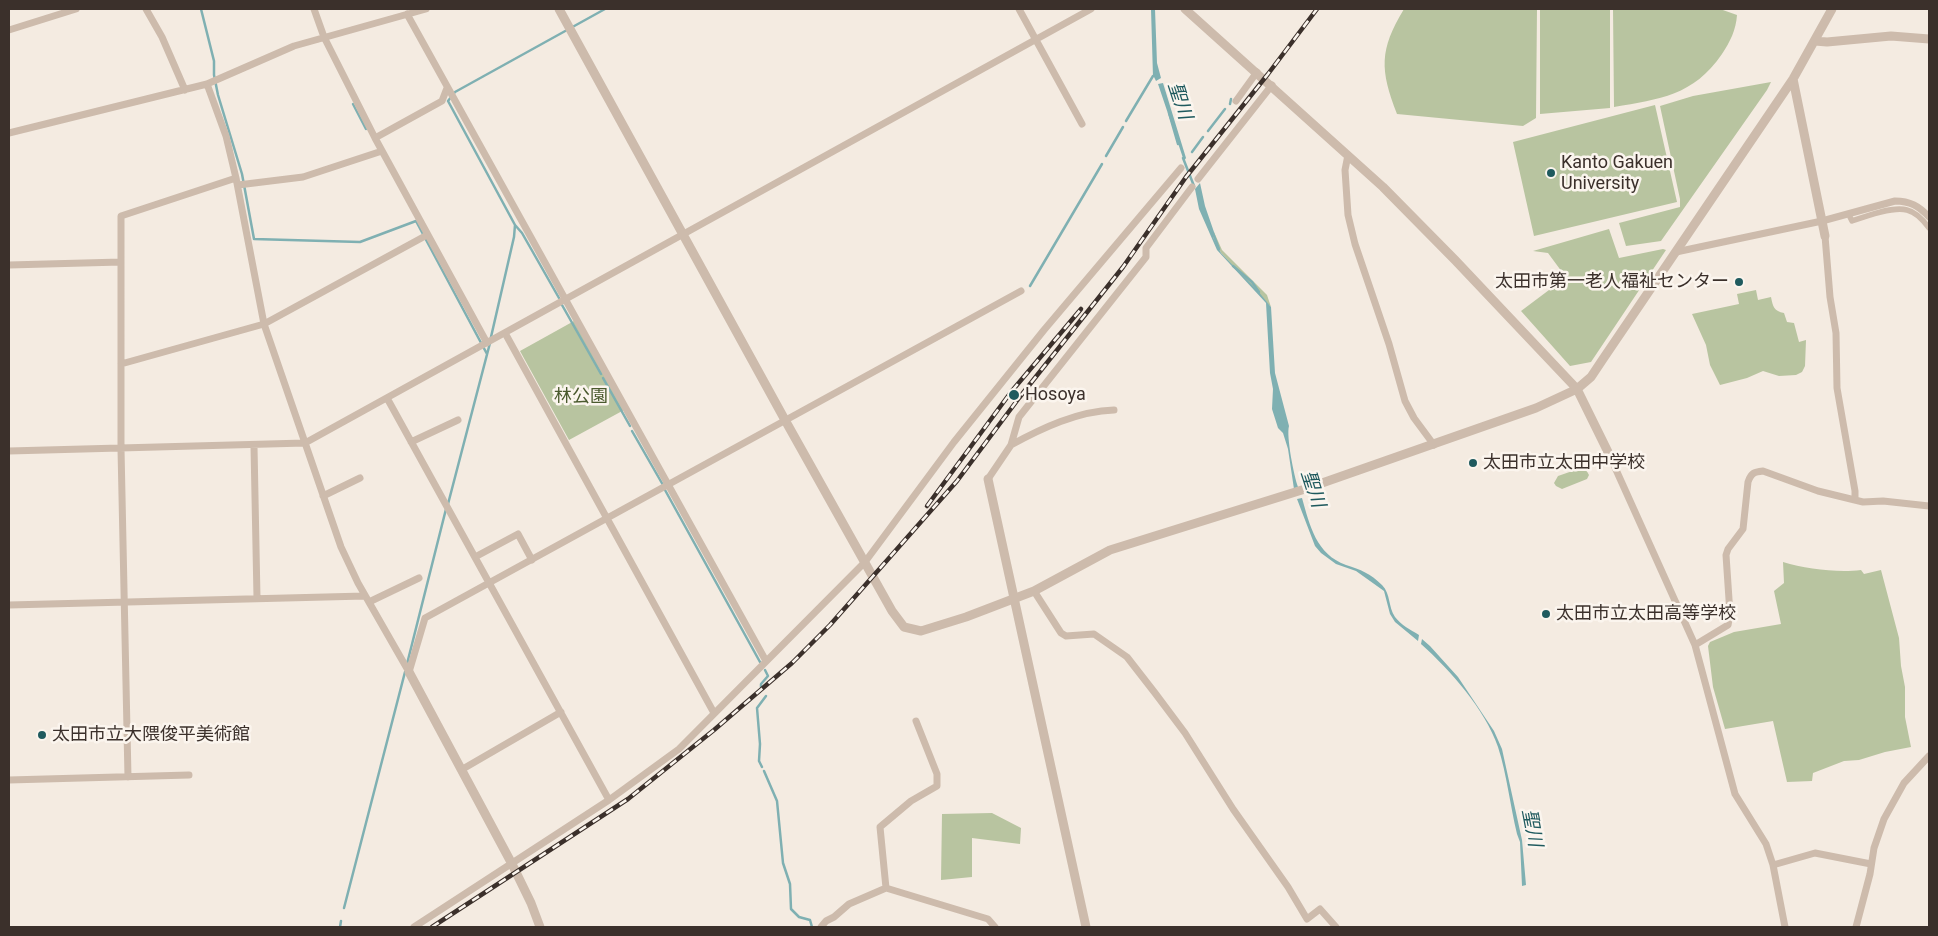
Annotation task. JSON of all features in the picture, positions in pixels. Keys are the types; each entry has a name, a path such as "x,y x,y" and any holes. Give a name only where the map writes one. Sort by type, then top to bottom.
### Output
{"street":[{"path":"9,30 76,9"},
{"path":"146,9 162,37 185,90"},
{"path":"314,9 324,37 375,138 486,343"},
{"path":"9,133 207,84 294,46 426,9"},
{"path":"559,9 892,611 904,627 921,631 966,617 1034,591 1110,550 1306,490 1536,408 1577,389 1591,377 1793,79 1832,9"},
{"path":"1019,9 1082,124"},
{"path":"9,451 254,446 305,443 1091,9"},
{"path":"1185,9 1272,85 1418,221 1577,389 1608,452 1696,645 1735,794 1766,844 1773,865 1785,927"},
{"path":"407,14 766,661"},
{"path":"1815,41 1827,42 1891,36 1929,39"},
{"path":"1236,101 1256,72"},
{"path":"1793,79 1822,221 1836,333 1837,388 1855,491 1854,499"},
{"path":"207,84 226,136 237,182 264,324 341,547 367,599 409,672 512,864 531,903 540,927"},
{"path":"1198,179 1272,85"},
{"path":"375,138 442,101 447,88"},
{"path":"128,777 121,449 121,216 237,182 303,177 382,151"},
{"path":"1348,155 1345,170 1348,215 1355,244 1406,401 1414,418 1434,445"},
{"path":"414,927 610,800 679,750 865,562 972,420 1044,330 1181,168"},
{"path":"1086,927 988,479 1011,445 1019,417 1146,257 1146,248 1192,187"},
{"path":"1676,252 1822,221 1895,201 1907,201 1914,204 1929,217"},
{"path":"1850,218 1852,221 1888,210 1907,210 1922,220 1929,228"},
{"path":"121,364 264,324 427,235"},
{"path":"9,265 121,262"},
{"path":"409,672 425,618 1021,291"},
{"path":"505,332 714,713"},
{"path":"387,398 610,800"},
{"path":"1011,445 1044,428 1100,410 1114,410"},
{"path":"412,442 458,420"},
{"path":"254,446 257,598"},
{"path":"1696,645 1728,625 1730,614 1726,555 1743,529 1748,482 1751,475 1755,472 1763,471 1818,491 1863,502 1883,501 1929,506"},
{"path":"323,496 360,478"},
{"path":"475,557 518,534 532,560"},
{"path":"9,605 257,598 367,599 418,578"},
{"path":"1034,591 1061,633 1066,636 1094,634 1127,657 1185,733 1233,809 1288,887 1307,919 1320,909 1336,927"},
{"path":"461,770 561,712"},
{"path":"886,888 880,827 911,800 937,786 937,774 916,722"},
{"path":"1856,927 1877,838 1904,783 1929,756"},
{"path":"9,780 189,776"},
{"path":"1773,865 1815,853 1871,864"},
{"path":"821,927 849,904 886,888 988,919 994,927"}],"green space":[{"path":"1404,9 1537,9 1536,118 1523,126 1397,114 1387,85 1385,60 1390,37"},
{"path":"1540,9 1610,9 1610,108 1540,114"},
{"path":"1613,9 1720,9 1737,15 1734,31 1728,45 1711,68 1699,79 1687,87 1661,98 1614,107"},
{"path":"1771,82 1661,241 1626,246 1619,223 1680,207 1680,199 1660,106 1693,96"},
{"path":"1655,105 1677,202 1534,236 1513,142"},
{"path":"1609,229 1619,258 1666,250 1591,362 1570,366 1521,311 1553,287 1562,272 1548,253 1533,251"},
{"path":"1214,232 1222,250 1267,295 1271,307 1221,253 1213,237"},
{"path":"1756,290 1758,300 1771,297 1775,308 1784,313 1787,322 1794,323 1799,342 1806,340 1805,366 1802,372 1796,375 1779,376 1763,371 1747,378 1720,385 1710,365 1706,345 1692,314 1739,304 1737,294"},
{"name":"林公園","path":"574,321 624,410 569,440 520,351"},
{"path":"1585,468 1589,475 1587,479 1562,489 1554,483 1558,476"},
{"path":"1783,562 1822,570 1861,570 1864,574 1881,570 1899,638 1905,687 1905,717 1911,747 1859,760 1844,761 1813,773 1812,781 1787,782 1773,721 1725,729 1713,687 1708,646 1710,642 1734,632 1781,624 1774,591 1784,583"},
{"path":"992,813 1021,828 1020,844 972,838 972,877 941,880 942,814"}],"water":[{"path":"1151,9 1155,9 1157,63 1161,78 1156,81 1153,77"},
{"path":"1163,83 1186,158 1184,161 1158,84"},
{"path":"1200,183 1205,206 1214,232 1213,237 1221,253 1271,307 1275,373 1289,426 1289,447 1298,487 1294,489 1288,449 1272,409 1273,389 1270,373 1266,303 1217,250 1199,209 1195,189"},
{"path":"1302,498 1308,519 1321,546 1336,560 1365,572 1382,585 1387,592 1395,617 1403,625 1419,635 1418,641 1395,622 1390,614 1384,591 1356,571 1336,564 1315,546 1297,499"},
{"path":"1422,639 1458,677 1494,731 1502,749 1522,840 1526,885 1522,886 1520,842 1498,747 1476,705 1455,678 1421,644"}],"waterway":[{"path":"201,9 214,61 214,75 218,95 242,174 254,239 360,242 416,221 487,354"},
{"path":"491,337 514,237 515,225 448,101 455,92 605,9"},
{"path":"1126,121 1153,76"},
{"path":"1230,104 1231,99"},
{"path":"353,104 366,129"},
{"path":"1208,131 1225,109"},
{"name":"聖川","path":"1169,113 1178,144"},
{"path":"1106,156 1123,127"},
{"path":"1192,152 1203,137"},
{"name":"聖川","path":"1183,158 1194,186"},
{"path":"1030,286 1102,164"},
{"path":"515,225 522,233 559,298"},
{"name":"聖川","path":"1213,233 1219,249"},
{"name":"聖川","path":"1233,266 1252,282 1259,292"},
{"path":"562,305 601,374"},
{"path":"448,504 490,343"},
{"path":"603,378 630,426"},
{"path":"632,431 663,485"},
{"path":"665,490 760,662"},
{"path":"407,664 446,509"},
{"path":"761,687 761,684 768,676 765,670"},
{"path":"344,908 405,672"},
{"path":"762,767 759,761 760,744 757,708 766,696"},
{"path":"764,771 777,801 783,863 790,884 791,909 799,917 810,920 812,927"},
{"path":"340,927 341,921"}],"railway":[{"path":"432,927 628,799 714,730 792,663 830,625 957,481 1019,398 1123,267 1186,177 1317,9"},
{"path":"927,506 1011,392 1081,309"}],"place":[{"name":"Kanto Gakuen University","path":"1551,173"},
{"name":"太田市第一老人福祉センター","path":"1739,282"},
{"name":"Hosoya","path":"1014,395"},
{"name":"太田市立太田中学校","path":"1473,463"},
{"name":"太田市立太田高等学校","path":"1546,614"},
{"name":"太田市立大隈俊平美術館","path":"42,735"}]}
